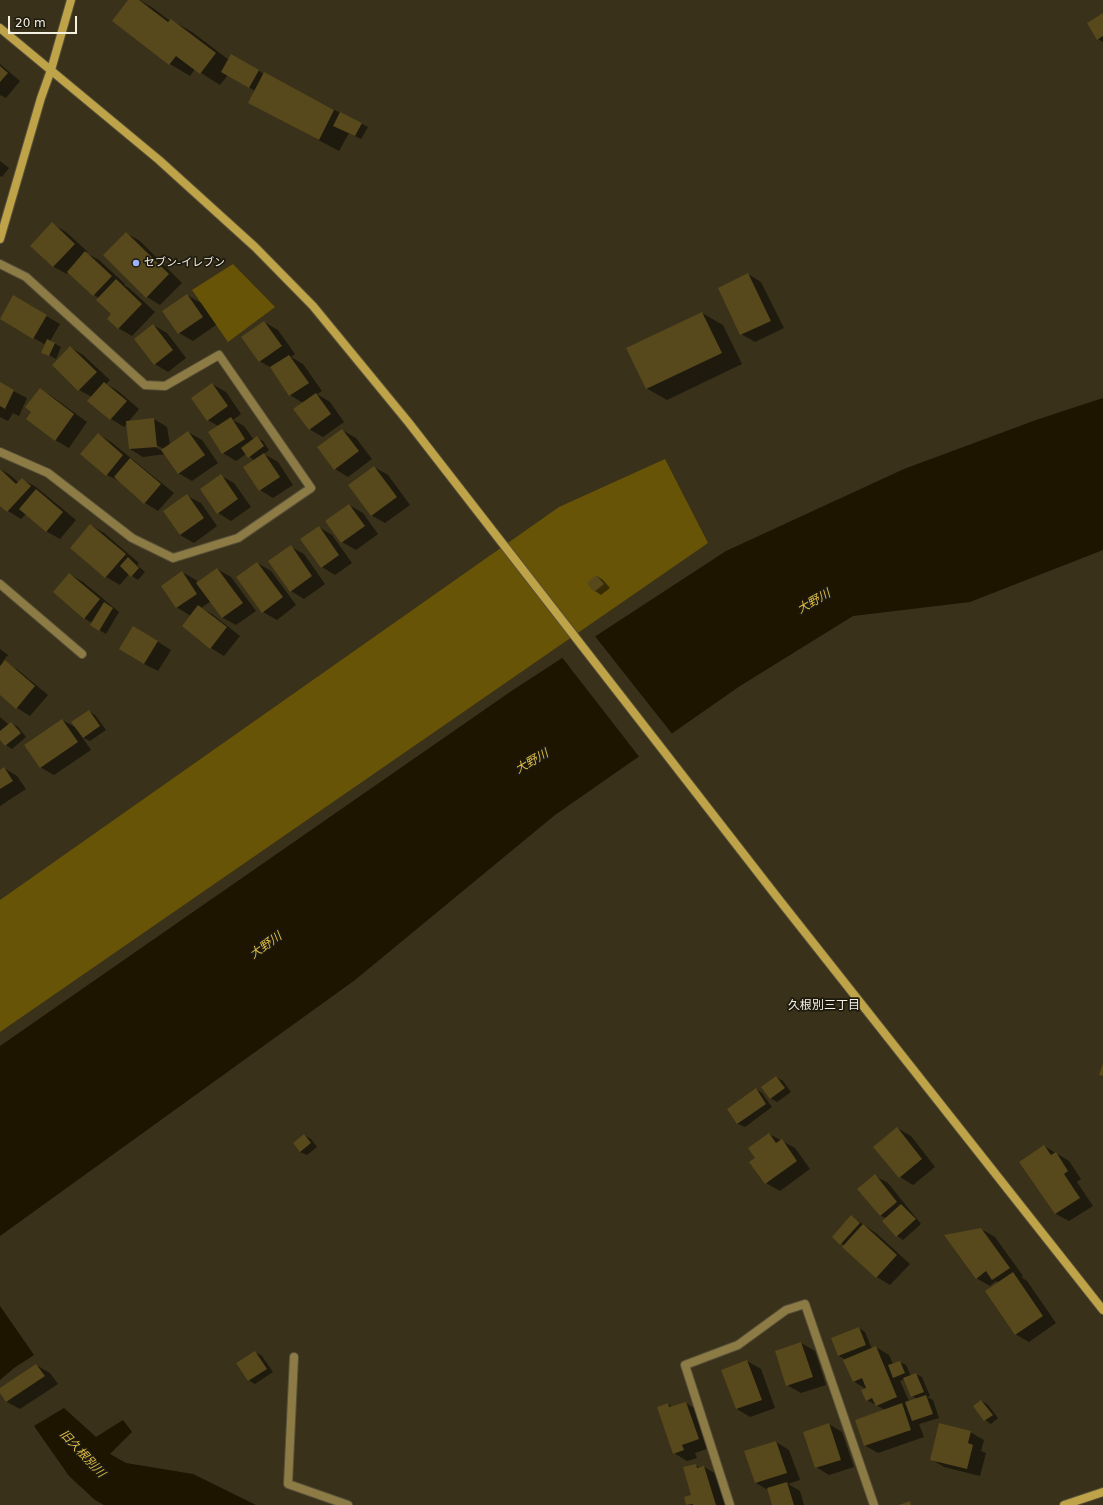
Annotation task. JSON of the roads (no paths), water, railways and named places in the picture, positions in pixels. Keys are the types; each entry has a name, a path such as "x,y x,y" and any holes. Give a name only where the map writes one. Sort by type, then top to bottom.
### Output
{"street":[{"path":"0,239 71,0"},
{"path":"0,28 159,160 254,247 312,306 409,423 778,897 1103,1310"},
{"path":"0,264 26,277 145,385 165,386 218,355 311,488 238,538 173,558 132,538 48,473 0,452"},
{"path":"0,584 82,654"},
{"path":"730,1505 685,1365 738,1345 786,1310 805,1304 874,1505"},
{"path":"294,1356 288,1484 348,1505"},
{"path":"1064,1505 1103,1492"}],"water":[{"name":"大野川","path":"1103,398 1103,550 970,602 853,616 740,686 555,815 355,980 0,1236 0,1046 510,692 726,551 904,469 1036,420"},
{"path":"0,1306 34,1355 14,1368 0,1380"},
{"name":"旧久根別川","path":"64,1408 96,1437 123,1420 132,1432 110,1454 126,1463 193,1474 256,1505 104,1505 95,1500 69,1476 34,1426"}],"place":[{"name":"セブン-イレブン","path":"136,263"}],"district":[{"name":"久根別三丁目","path":"824,1006"}]}
